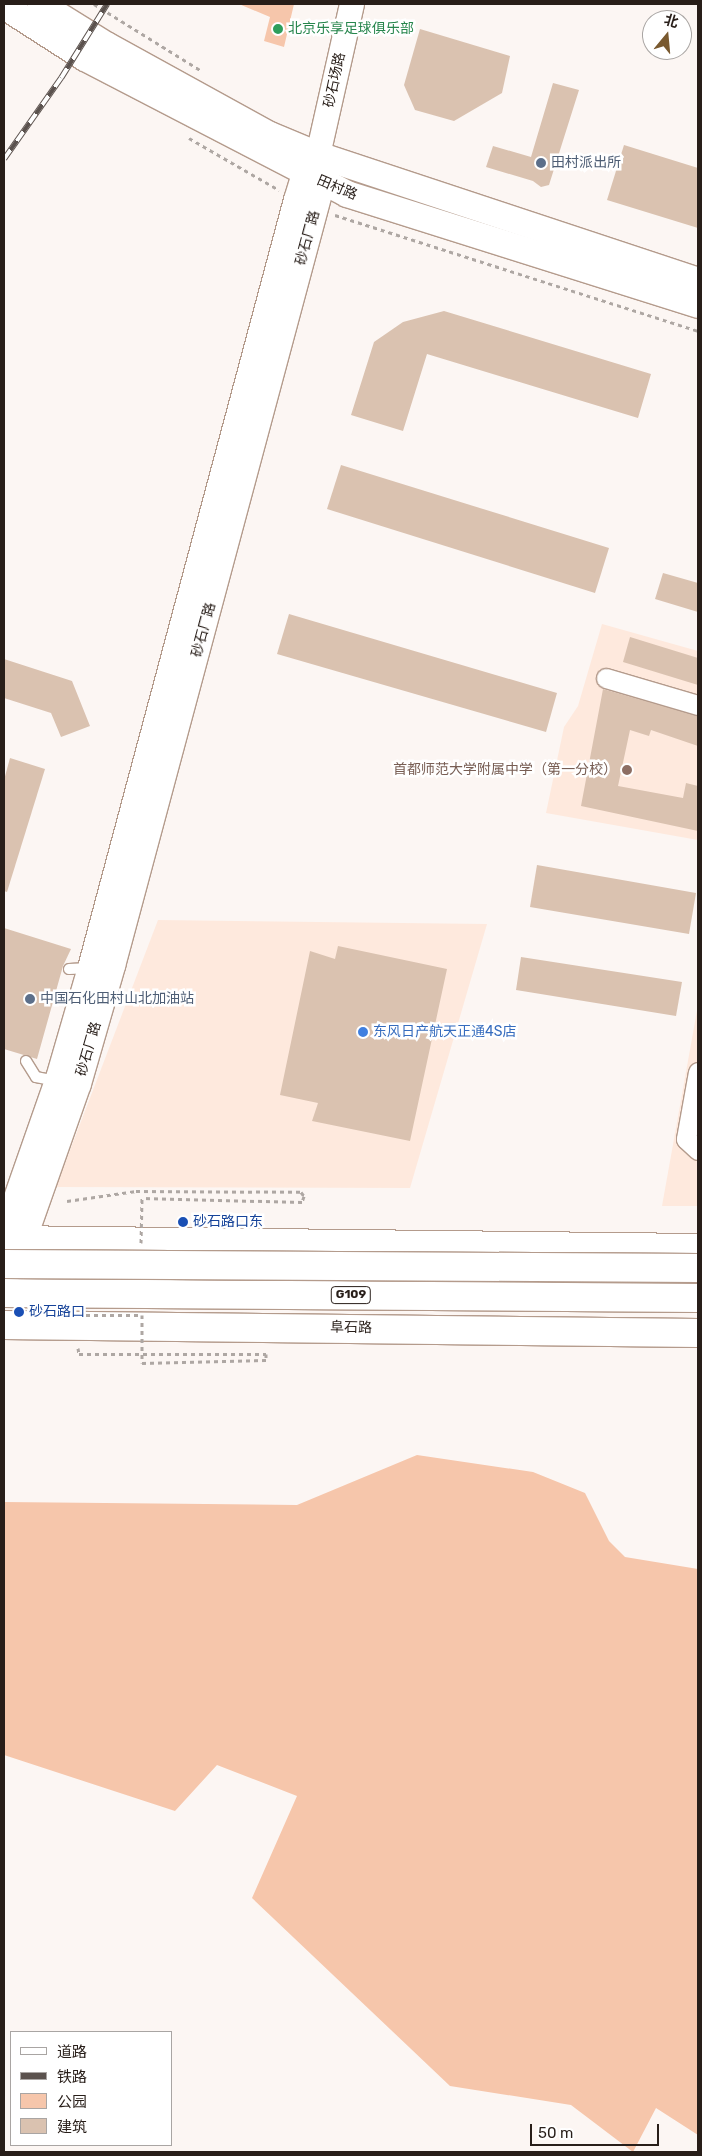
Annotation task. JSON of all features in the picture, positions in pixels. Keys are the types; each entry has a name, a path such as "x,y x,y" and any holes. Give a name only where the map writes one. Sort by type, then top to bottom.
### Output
{"main road":[{"name":"田村路","path":"40,4 106,45 270,135 347,194 698,305"},
{"name":"田村路","path":"4,6 85,58 315,170 698,281"},
{"path":"10,1237 698,1248"},
{"name":"G109","path":"4,1264 698,1268"},
{"name":"G109","path":"4,1293 698,1298"},
{"name":"阜石路","path":"4,1325 698,1333"}],"street":[{"name":"砂石场路","path":"315,170 352,4"},
{"name":"砂石厂路","path":"4,1282 10,1237 56,1081 79,969 315,170"},
{"name":"砂石厂路","path":"10,1237 79,1084 113,966 315,170"},
{"path":"606,678 698,705"},
{"path":"698,1072 686,1139 698,1150"}],"lane":[{"path":"26,1061 36,1076 56,1081"}],"path":[{"path":"94,4 202,71"},
{"path":"67,1201 136,1191 301,1192 304,1196 302,1202 142,1198 143,1243 133,1243"},
{"path":"62,1315 142,1315 142,1363 266,1360 266,1354 79,1354"}],"shaded area":[{"name":"首都师范大学附属中学（第一分校）","path":"602,624 698,651 698,840 546,813 564,727 578,706"},
{"path":"158,920 487,924 410,1188 56,1187"},
{"path":"698,1005 698,1206 662,1206"}],"green space":[{"name":"北京乐享足球俱乐部","path":"239,4 294,4 284,47 264,41 270,17"},
{"path":"417,1455 533,1472 585,1493 609,1541 625,1557 698,1569 698,2135 656,2108 633,2152 571,2105 450,2086 252,1898 297,1796 217,1765 175,1811 4,1755 4,1502 297,1505"}],"building":[{"path":"420,29 510,56 502,93 454,121 415,110 404,85"},
{"path":"553,83 579,90 549,185 541,187 533,181 486,167 493,146 531,157"},
{"path":"624,145 698,168 698,228 607,200"},
{"path":"444,311 651,374 638,418 427,354 403,431 351,415 374,342 403,322"},
{"path":"341,465 609,548 595,593 327,509"},
{"path":"663,573 698,583 698,612 655,599"},
{"path":"289,614 557,693 546,732 277,654"},
{"path":"630,637 698,658 698,685 623,662"},
{"path":"4,659 72,681 90,726 61,737 51,713 4,698"},
{"path":"603,689 698,716 698,746 651,730 649,736 630,730 618,786 683,798 686,783 698,786 698,831 581,806"},
{"path":"10,758 45,769 7,892 4,891 4,780"},
{"path":"537,865 696,893 689,934 530,907"},
{"name":"中国石化田村山北加油站","path":"4,928 71,949 63,966 37,1059 4,1049"},
{"name":"东风日产航天正通4S店","path":"338,946 447,969 410,1141 312,1121 318,1103 280,1095 310,951 335,959"},
{"path":"521,957 682,982 676,1016 516,990"}],"railway":[{"path":"4,159 61,78 107,4"}],"place":[{"name":"北京乐享足球俱乐部","path":"278,29"},
{"name":"田村派出所","path":"541,163"},
{"name":"首都师范大学附属中学（第一分校）","path":"627,770"},
{"name":"中国石化田村山北加油站","path":"30,999"},
{"name":"东风日产航天正通4S店","path":"363,1032"},
{"name":"砂石路口东","path":"183,1222"},
{"name":"砂石路口","path":"19,1312"}]}
